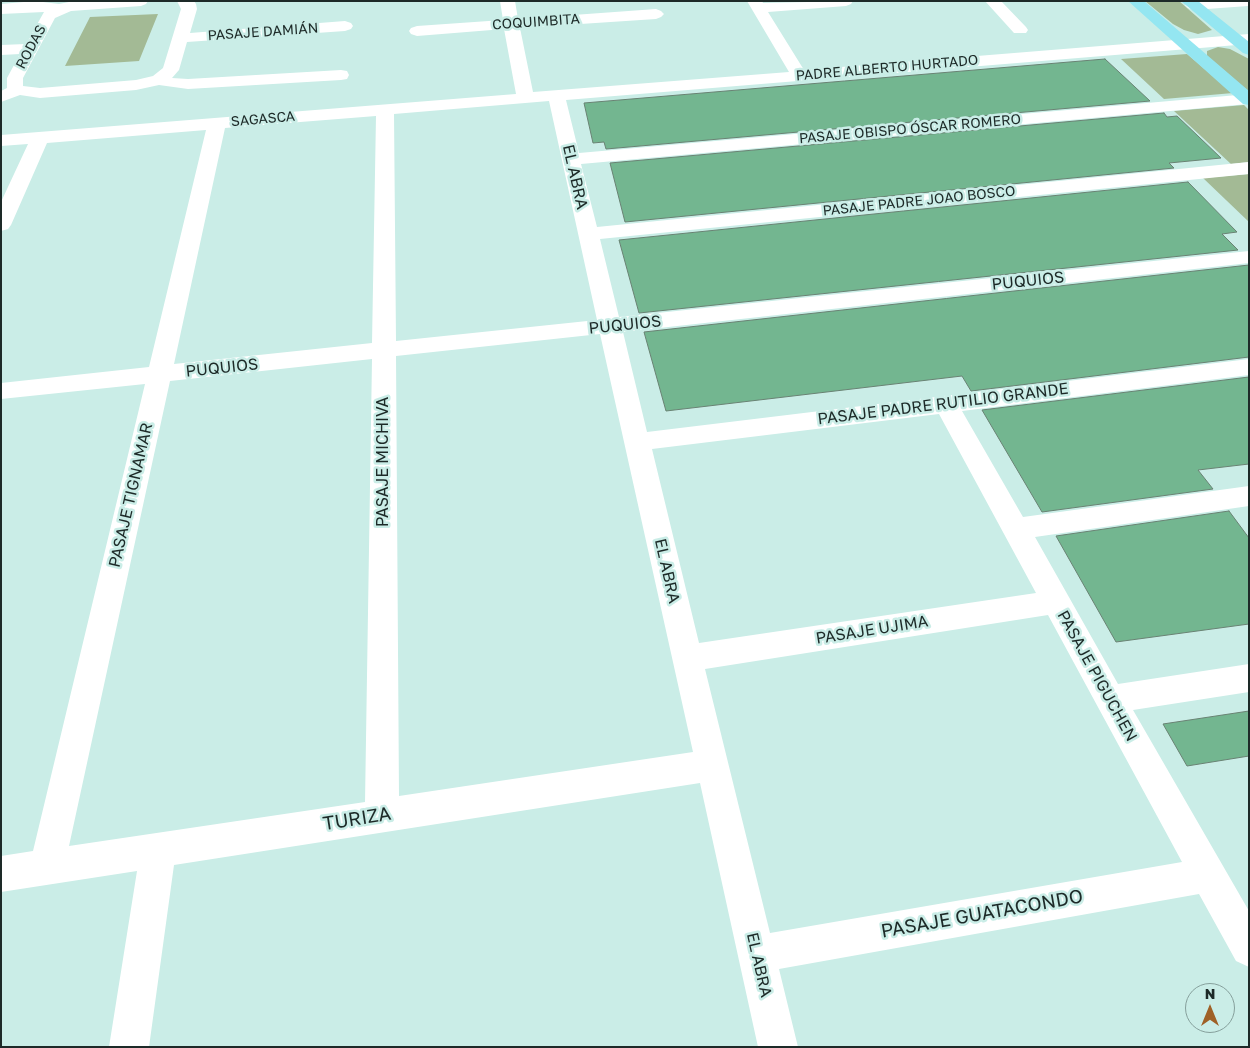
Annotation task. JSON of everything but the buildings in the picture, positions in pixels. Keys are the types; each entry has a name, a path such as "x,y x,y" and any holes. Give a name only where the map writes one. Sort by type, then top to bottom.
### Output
{"main road":[{"path":"1135,1 1248,100"},
{"path":"1190,3 1242,39 1249,50"}],"street":[{"path":"1,9 35,6 59,9 78,5 141,1"},
{"path":"1,97 18,90 40,93 136,85 158,80 171,70 189,9 188,4 184,1"},
{"path":"507,1 525,98"},
{"path":"799,75 757,5 846,1"},
{"path":"992,1 1020,30"},
{"path":"1190,3 1248,1"},
{"name":"RODAS","path":"18,90 13,82 47,18 59,9"},
{"name":"COQUIMBITA","path":"417,31 656,14"},
{"name":"PASAJE DAMIÁN","path":"180,38 345,26"},
{"name":"PADRE ALBERTO HURTADO","path":"525,98 1242,39"},
{"path":"1,50 31,48"},
{"path":"158,80 188,84 341,75"},
{"name":"EL ABRA","path":"556,95 778,1047"},
{"name":"SAGASCA","path":"1,141 525,98"},
{"name":"PASAJE OBISPO ÓSCAR ROMERO","path":"572,159 1248,100"},
{"name":"PASAJE MICHIVA","path":"382,815 385,109"},
{"name":"PASAJE TIGNAMAR","path":"47,867 217,123"},
{"path":"1,225 40,138"},
{"name":"PASAJE PADRE JOAO BOSCO","path":"589,234 1249,168"},
{"name":"PUQUIOS","path":"1,391 1249,257"},
{"name":"PASAJE PADRE RUTILIO GRANDE","path":"637,442 1249,367"},
{"name":"PASAJE PIGUCHEN","path":"946,404 1248,946"},
{"path":"1016,529 1249,496"},
{"name":"PASAJE UJIMA","path":"688,658 1056,602"},
{"path":"1110,699 1249,678"},
{"name":"TURIZA","path":"1,874 712,765"},
{"path":"129,1047 158,850"},
{"name":"PASAJE GUATACONDO","path":"756,954 1208,875"}],"green space":[{"path":"1145,1 1179,1 1212,30 1198,34 1184,30 1173,24"},
{"path":"158,14 139,61 65,66 90,17"},
{"path":"1218,47 1230,49 1249,59 1249,92 1207,56 1207,51"},
{"path":"1187,54 1233,93 1164,99 1121,59"},
{"path":"1244,105 1249,110 1249,162 1231,164 1174,111"},
{"path":"1249,174 1249,222 1203,178"}]}
